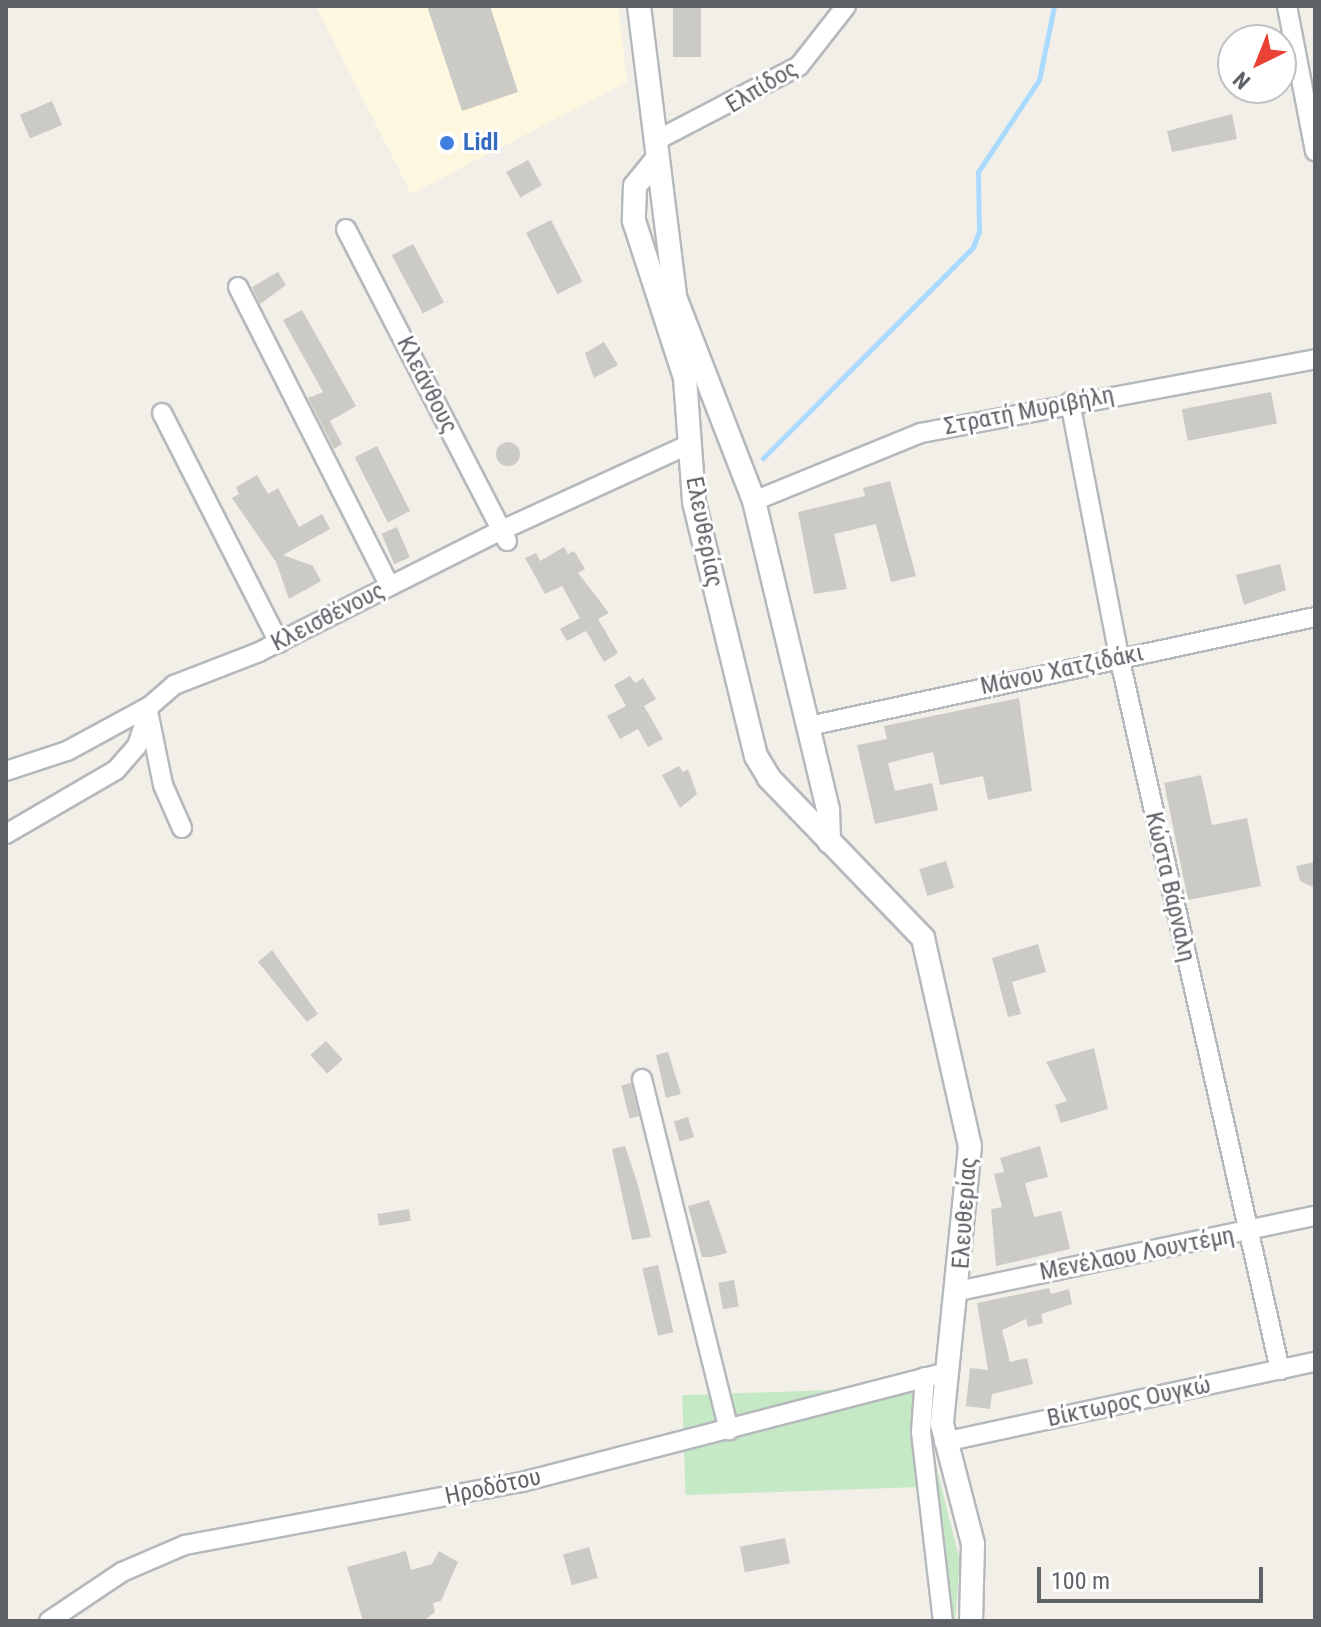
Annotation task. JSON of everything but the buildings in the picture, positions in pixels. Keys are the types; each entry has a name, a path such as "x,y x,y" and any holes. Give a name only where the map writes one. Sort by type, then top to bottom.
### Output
{"street":[{"name":"Ελευθερίας","path":"639,6 675,297 754,501 809,726 829,842"},
{"name":"Ελπίδος","path":"656,150 799,66 846,6"},
{"path":"1287,6 1309,85 1315,151"},
{"name":"Ελευθερίας","path":"656,150 635,186 632,211 685,378 699,526 756,756 829,842 910,920 927,947 970,1146 944,1442 973,1544 971,1621"},
{"name":"Κλεάνθους","path":"346,229 504,535"},
{"path":"238,287 390,586"},
{"name":"Στρατή Μυριβήλη","path":"754,501 921,433 1070,402 1315,359"},
{"name":"Κώστα Βάρναλη","path":"1070,402 1119,656 1280,1370"},
{"path":"162,413 279,643"},
{"name":"Κλεισθένους","path":"6,771 67,751 150,710 174,685 279,643 390,586 504,535 690,444"},
{"name":"Μάνου Χατζιδάκι","path":"809,726 1119,656 1315,617"},
{"path":"150,710 163,785 182,828"},
{"path":"6,834 116,770 137,746 150,710"},
{"path":"642,1079 729,1430"},
{"name":"Μενέλαου Λουντέμη","path":"958,1291 1315,1216"},
{"name":"Βίκτωρος Ουγκώ","path":"944,1442 1315,1362"},
{"name":"Ηροδότου","path":"49,1621 122,1572 185,1545 522,1482 948,1372"},
{"path":"925,1377 921,1432 943,1621"}],"shaded area":[{"name":"Lidl","path":"316,6 618,6 627,82 411,194"}],"green space":[{"path":"916,1387 919,1487 686,1495 682,1395"},
{"path":"929,1387 934,1388 932,1450 960,1561 955,1621 949,1621 940,1504 930,1464"}],"waterway":[{"path":"763,458 973,247 979,231 978,172 1039,80 1054,6"}],"place":[{"name":"Lidl","path":"447,143"}]}
